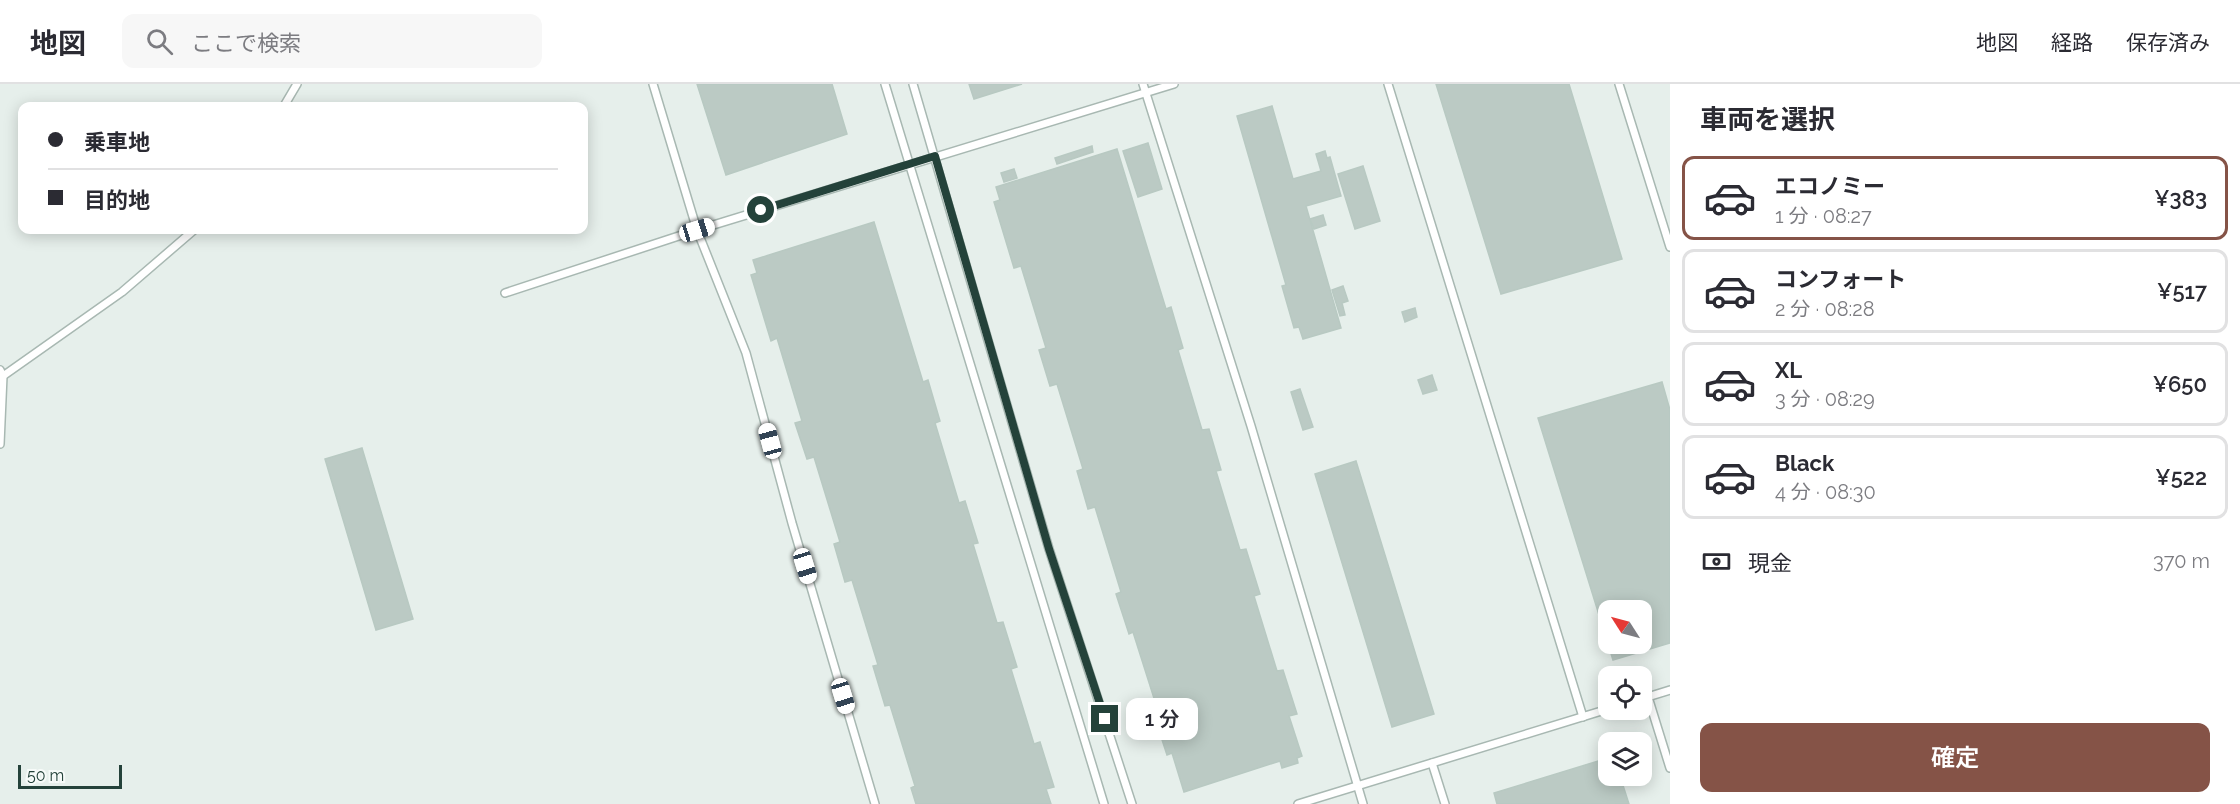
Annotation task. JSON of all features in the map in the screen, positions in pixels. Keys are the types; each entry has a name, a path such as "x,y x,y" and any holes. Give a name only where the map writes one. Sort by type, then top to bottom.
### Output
{"lane":[{"path":"286,102 297,84"},
{"path":"653,84 697,230 746,353 792,523 875,804"},
{"path":"885,84 1104,804"},
{"path":"913,84 1049,549 1132,804"},
{"path":"1143,84 1251,426 1363,804"},
{"path":"505,293 697,230 1174,84"},
{"path":"1388,84 1583,717"},
{"path":"1619,84 1670,247"},
{"path":"0,444 2,373 122,292 189,234"},
{"path":"1652,696 1670,690"},
{"path":"1298,804 1598,712"},
{"path":"1652,718 1670,768"},
{"path":"1432,763 1445,804"}],"building":[{"path":"697,84 832,84 847,134 726,175"},
{"path":"969,84 1022,84 974,99"},
{"path":"1436,84 1569,84 1622,259 1501,294"},
{"path":"1272,106 1293,179 1321,171 1316,154 1325,151 1327,158 1330,157 1341,196 1306,206 1341,328 1303,339 1299,327 1294,328 1282,286 1286,285 1237,116"},
{"path":"1148,143 1162,189 1138,197 1123,151"},
{"path":"1092,146 1093,152 1057,164 1055,158"},
{"path":"1117,149 1166,309 1171,307 1183,348 1178,350 1202,430 1209,429 1221,470 1216,471 1240,550 1246,549 1260,594 1254,596 1277,671 1283,670 1297,714 1289,716 1302,756 1297,758 1298,763 1282,768 1280,761 1184,792 1172,753 1167,755 1154,715 1159,714 1133,632 1129,634 1116,594 1121,592 1095,507 1088,509 1077,471 1083,469 1057,384 1050,386 1039,350 1046,348 1021,266 1014,268 994,202 1000,200 996,187"},
{"path":"1363,166 1380,221 1355,229 1338,174"},
{"path":"1014,169 1017,178 1004,182 1001,173"},
{"path":"1323,215 1326,225 1314,229 1310,219"},
{"path":"874,222 923,382 928,380 940,421 935,423 959,503 965,501 978,543 973,544 997,623 1003,622 1017,667 1011,669 1034,744 1040,742 1054,787 1046,789 1051,804 916,804 911,788 915,786 890,705 885,706 873,666 878,665 852,580 845,582 834,544 840,542 814,457 807,459 795,423 802,421 777,338 771,341 751,275 757,273 753,260"},
{"path":"1343,286 1348,301 1342,303 1345,315 1340,316 1332,290"},
{"path":"1415,308 1417,317 1405,322 1402,312"},
{"path":"1432,375 1437,390 1423,394 1418,380"},
{"path":"1662,382 1670,410 1670,643 1652,648 1652,600 1598,600 1598,612 1538,418"},
{"path":"1300,389 1313,427 1303,430 1291,392"},
{"path":"362,448 413,619 376,630 325,459"},
{"path":"1356,461 1434,714 1392,727 1315,474"},
{"path":"1611,654 1633,654 1613,660"},
{"path":"1598,761 1598,786 1623,786 1629,804 1497,804 1494,793"}],"route":[{"path":"761,210 935,156 1049,549 1105,719"}]}
